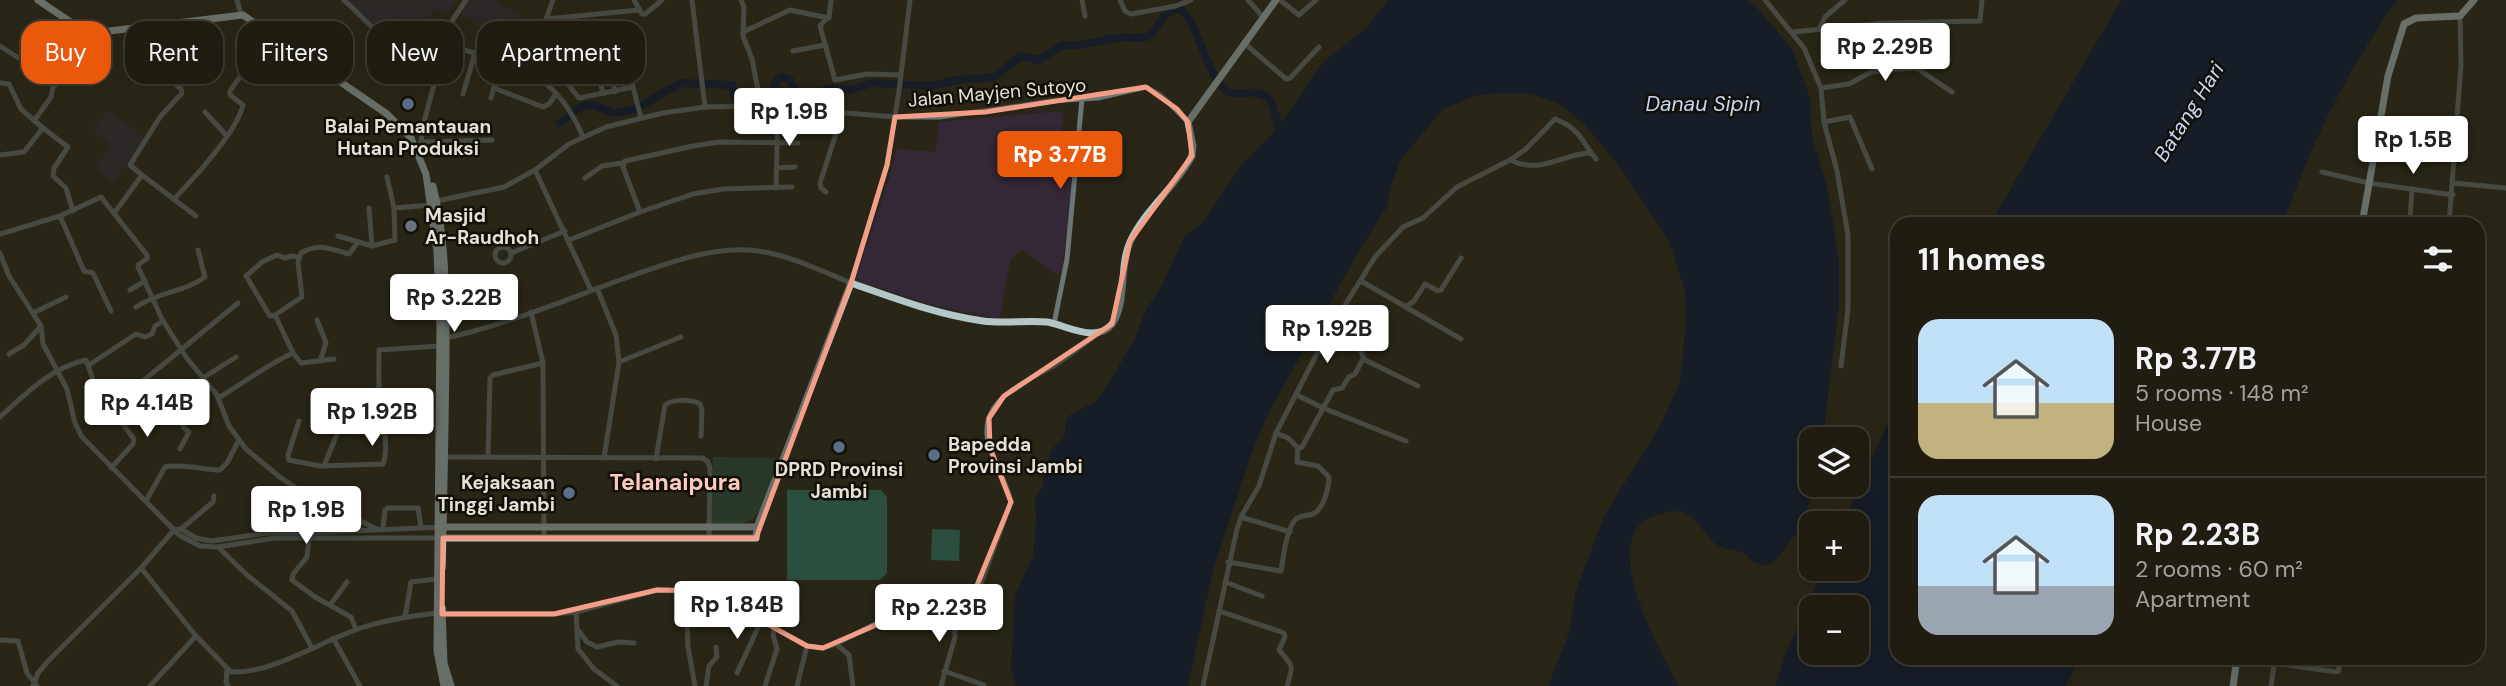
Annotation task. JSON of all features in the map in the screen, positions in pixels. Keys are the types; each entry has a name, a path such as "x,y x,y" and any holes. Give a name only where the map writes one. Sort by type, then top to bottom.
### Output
{"main road":[{"path":"38,0 69,21"},
{"path":"44,0 77,22 94,27 125,26"},
{"path":"440,538 756,538 757,527 851,283 891,298 962,317 995,322 1045,322 1068,329 1099,333 1112,324 1118,310 1122,269 1130,241 1192,156 1193,146 1188,122 1278,0"},
{"path":"2363,217 2388,76 2404,24 2416,18 2460,16 2474,0"},
{"path":"181,21 239,6 255,21"},
{"path":"181,21 249,16"},
{"path":"349,84 383,106 407,127 419,145 434,203 446,338 442,370 440,613 437,652 444,686"},
{"path":"440,527 445,457 440,345 442,281"},
{"path":"440,527 757,527"},
{"path":"440,538 440,613"},
{"path":"2233,686 2236,665"}],"street":[{"path":"239,6 246,0"},
{"path":"344,0 367,22"},
{"path":"453,21 466,0"},
{"path":"553,0 546,19 639,10"},
{"path":"634,0 639,10 646,14 662,0"},
{"path":"692,0 705,107"},
{"path":"741,0 744,7 743,32 761,106"},
{"path":"831,0 829,18 820,26 835,80 867,74 901,77"},
{"path":"446,338 531,312 662,265 739,249 779,256 851,283 887,165 910,0"},
{"path":"1082,0 1086,16"},
{"path":"1120,0 1125,11 1141,13 1191,0"},
{"path":"1248,0 1264,18"},
{"path":"1278,0 1299,15 1316,0"},
{"path":"1765,0 1793,32 1812,64 1821,88 1825,122 1838,171 1848,235 1848,309 1841,366"},
{"path":"1819,29 1825,17 1845,0"},
{"path":"1793,32 1884,23 1980,21 1982,0"},
{"path":"743,32 790,9 826,19"},
{"path":"2450,217 2461,65 2460,16"},
{"path":"194,20 191,53 174,79 182,93 160,117 130,165 196,216"},
{"path":"1244,43 1286,79 1319,47"},
{"path":"793,51 825,46"},
{"path":"0,47 21,60"},
{"path":"463,50 475,53 463,93"},
{"path":"1821,88 1849,84 1871,72 1913,68 1952,92"},
{"path":"174,198 201,170 243,107 230,95 237,79"},
{"path":"0,83 9,84 21,109 68,147 54,168 53,176 66,188 73,211"},
{"path":"34,121 51,97 56,84"},
{"path":"435,84 419,145 492,140"},
{"path":"491,98 495,84"},
{"path":"548,84 575,117 583,137"},
{"path":"568,84 579,98 633,87"},
{"path":"601,84 603,94"},
{"path":"614,84 615,92"},
{"path":"632,84 640,115"},
{"name":"Jalan Mayjen Sutoyo","path":"394,208 434,203 493,190 514,182 569,144 606,127 640,115 705,107 761,106 895,117 940,117 1032,103 1107,97 1146,87 1161,95 1188,122"},
{"path":"494,88 543,107 549,104 556,94"},
{"path":"1054,324 1067,258 1082,99"},
{"path":"776,188 778,108"},
{"path":"205,111 226,135"},
{"path":"826,192 820,183 843,112"},
{"path":"1825,122 1850,117 1872,169"},
{"path":"1203,686 1228,562 1241,517 1259,486 1276,433 1327,334 1375,257 1403,227 1423,218 1457,187 1510,160 1538,138 1555,119 1573,128 1596,159"},
{"path":"0,155 24,152 43,128"},
{"path":"585,178 602,166 706,144 798,143"},
{"path":"1510,160 1521,166 1535,167 1591,153"},
{"path":"623,163 640,212"},
{"path":"776,168 794,167"},
{"path":"535,170 616,335 619,362 604,458"},
{"path":"2322,172 2369,183 2453,195"},
{"path":"115,212 142,175"},
{"path":"338,236 372,246 396,239 394,208 388,181"},
{"path":"2453,183 2506,188"},
{"path":"569,240 640,212 704,192 792,187"},
{"path":"2410,217 2412,189"},
{"path":"0,234 60,216 101,197 147,255 138,266 163,321 218,398 225,419 246,449 281,478 309,496 380,529"},
{"path":"369,208 372,246"},
{"path":"60,216 84,271 93,273 111,311"},
{"path":"511,253 565,231"},
{"path":"298,257 302,297 270,316 246,275 262,262 277,255 285,258 298,257 307,250 326,246 349,254 358,242"},
{"path":"136,307 152,296 185,289 205,277 198,250"},
{"path":"0,253 2,265 41,326 43,344 67,389 75,424 82,437 178,532 200,546 218,547 286,535 309,539 440,538"},
{"path":"1408,306 1415,301 1425,284 1441,290 1461,258"},
{"path":"130,290 145,281"},
{"path":"1361,281 1461,339"},
{"path":"33,313 66,297"},
{"path":"110,408 238,303"},
{"path":"531,312 543,363 544,538"},
{"path":"275,315 300,363 334,359"},
{"path":"317,320 319,330 326,341 320,361"},
{"path":"89,365 136,334 145,337 152,334 155,326 163,321"},
{"path":"9,354 24,345 41,326"},
{"path":"141,568 227,670 237,672 270,665 356,629 405,617 440,613 530,615 576,612 657,590 685,590 723,595 807,646 823,648 889,617 920,606 971,600 981,584 1011,502 988,438 987,425 996,404 1024,382 1057,363 1099,333"},
{"path":"1327,334 1359,348 1364,359 1418,386"},
{"path":"619,362 681,337"},
{"path":"299,421 288,459 291,461 324,467 384,463 385,426 380,402 379,350 440,345"},
{"path":"218,398 272,362 293,353"},
{"path":"267,356 272,362"},
{"path":"180,449 189,432 183,428 184,422 177,415 205,380 236,357"},
{"path":"1298,448 1302,447 1333,390 1342,388 1364,359"},
{"path":"0,417 31,388 58,370 84,360 89,365 97,390 134,441 111,468"},
{"path":"488,456 490,378 543,363"},
{"path":"127,394 141,410"},
{"path":"1297,395 1406,441"},
{"path":"656,459 665,405 668,402 693,401 700,404 701,436"},
{"path":"324,467 341,424"},
{"path":"1228,562 1281,571 1284,549 1298,518 1314,514 1320,507 1330,479 1328,474 1318,466 1297,462 1298,448 1288,438 1276,433"},
{"path":"146,501 165,467 222,469 239,440"},
{"path":"445,457 703,458 708,461 710,468 709,538"},
{"path":"0,639 19,642 27,673 34,685 50,659 169,538 213,502 214,496"},
{"path":"258,534 255,528 257,520 269,511 309,496"},
{"path":"380,529 388,508 419,509 421,527"},
{"path":"1241,517 1290,532"},
{"path":"178,532 211,541 258,534 440,527"},
{"path":"309,539 307,557 292,579 315,597 351,617 356,629"},
{"path":"218,547 247,575 292,611 312,648"},
{"path":"405,617 411,582 438,579"},
{"path":"330,605 348,582"},
{"path":"1225,582 1262,596"},
{"path":"685,590 688,646 695,686"},
{"path":"941,686 955,637 954,603"},
{"path":"1219,611 1286,636 1279,650 1290,660 1292,668 1287,686"},
{"path":"576,612 580,652 594,669 617,686"},
{"path":"737,673 762,620"},
{"path":"576,627 587,642 597,647 618,642 634,643"},
{"path":"765,686 777,649 774,628"},
{"path":"150,686 196,636"},
{"path":"334,638 360,686"},
{"path":"836,644 849,655 853,686"},
{"path":"797,686 807,646"},
{"path":"706,686 709,666 718,655 716,647"},
{"path":"2271,686 2273,665"},
{"path":"2300,665 2336,672 2339,671 2339,665"},
{"path":"227,670 228,686"},
{"path":"944,671 985,685"}],"highlighted area":[{"path":"1146,87 1177,109 1188,122 1192,156 1130,241 1112,324 1004,396 989,418 990,448 1011,502 971,600 920,606 823,648 807,646 708,591 657,590 554,614 442,614 443,538 756,538 851,283 887,165 895,117 985,112"}],"shaded area":[{"path":"457,0 447,14 436,8 425,21 367,23 341,1"},
{"path":"471,0 493,0 524,18 522,21 477,21 477,25 461,14"},
{"path":"109,110 146,140 113,182 95,168 112,145 93,129"},
{"path":"1063,111 1060,169 1073,171 1062,271 1058,274 1052,272 1022,249 1010,260 1000,319 937,306 857,281 856,277 897,149 936,152 939,122"}],"green space":[{"path":"713,457 776,458 762,507 749,521 740,524 712,524"},
{"path":"787,490 881,490 887,497 887,573 880,580 787,580"},
{"path":"932,529 960,530 959,561 931,560"}],"water":[{"name":"Danau Sipin","path":"1388,0 1748,0 1760,11 1792,49 1810,98 1812,136 1827,186 1839,260 1839,305 1824,427 1799,427 1799,497 1810,497 1807,511 1799,511 1799,529 1776,560 1764,565 1754,562 1743,553 1716,545 1695,520 1683,512 1675,511 1652,517 1636,529 1630,548 1631,572 1648,624 1679,686 1548,686 1569,633 1576,589 1605,514 1660,426 1680,381 1686,324 1685,291 1669,241 1616,162 1584,124 1558,103 1531,94 1477,95 1442,110 1401,160 1391,186 1387,207 1360,249 1268,414 1252,452 1214,567 1188,686 1016,686 1011,670 1015,595 1033,555 1035,498 1042,486 1050,451 1064,437 1066,420 1072,413 1093,403 1101,395 1134,341 1146,309 1161,287 1184,237 1204,221 1238,169 1278,128 1317,70 1366,28"},
{"name":"Batang Hari","path":"2121,0 2398,0 2368,44 2331,110 2310,154 2286,217 1994,217"},
{"path":"1890,419 1890,665 2076,665 2066,686 1775,686 1799,623 1799,665 1869,665 1869,595 1811,595 1818,581 1869,581 1869,511 1848,511 1855,497 1869,497 1869,465"}],"waterway":[{"path":"560,123 586,105 614,113 635,109 681,83 732,85 735,96 740,100 757,98 772,92 777,80 782,77 789,79 802,95 815,94 830,88 850,90 873,83 931,86 958,80 994,77 1021,56 1039,60 1062,45 1147,37 1165,15 1178,8 1191,22 1219,83 1232,94 1252,93 1265,96 1272,105 1278,128"}],"place":[{"name":"Balai Pemantauan Hutan Produksi","path":"408,104"},
{"name":"Masjid Ar-Raudhoh","path":"411,226"},
{"name":"DPRD Provinsi Jambi","path":"839,447"},
{"name":"Bapedda Provinsi Jambi","path":"934,455"},
{"name":"Kejaksaan Tinggi Jambi","path":"569,493"}],"district":[{"name":"Telanaipura","path":"675,482"}]}
